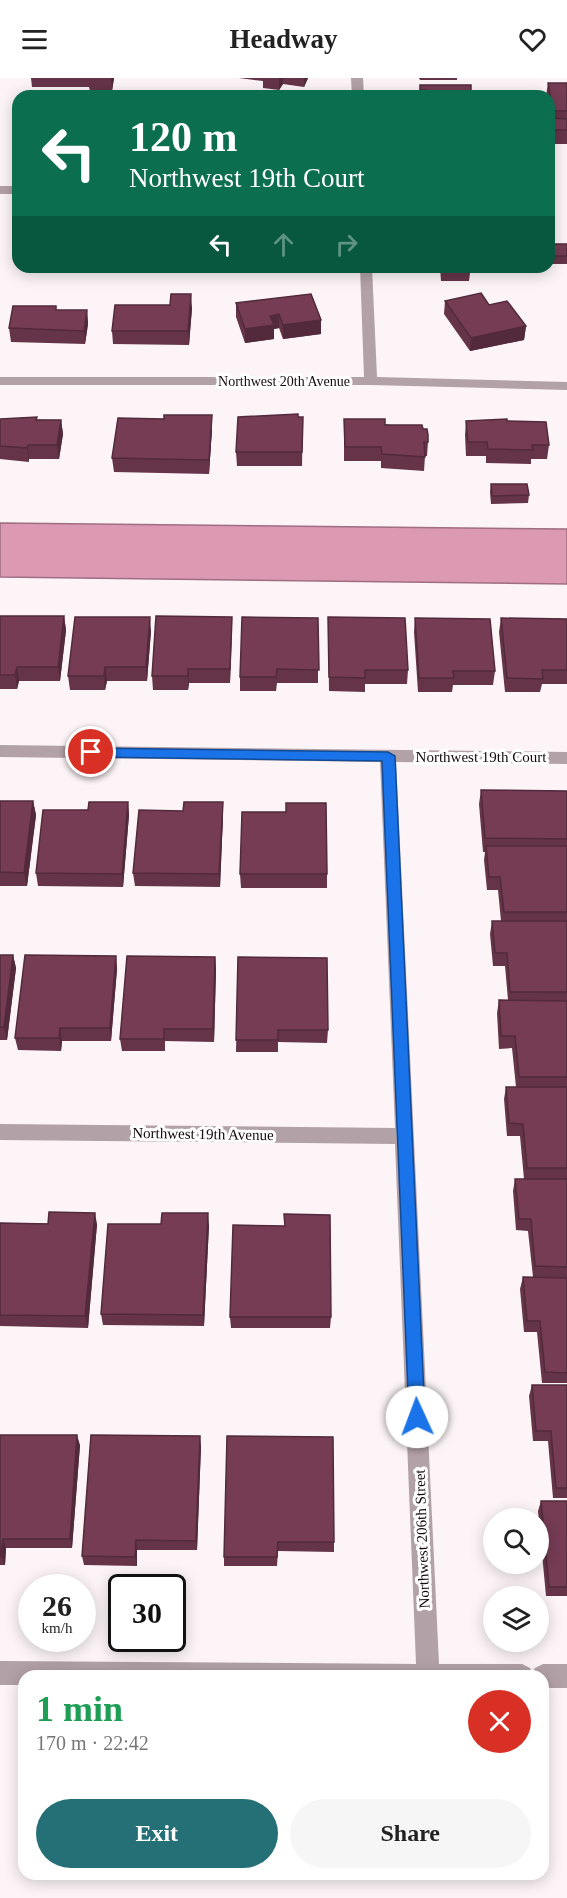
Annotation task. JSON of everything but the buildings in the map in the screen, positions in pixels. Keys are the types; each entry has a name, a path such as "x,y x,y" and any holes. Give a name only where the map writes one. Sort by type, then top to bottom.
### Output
{"street":[{"path":"366,273 371,381"},
{"name":"Northwest 20th Avenue","path":"0,381 371,381 567,386"},
{"name":"Northwest 19th Court","path":"0,751 567,758"},
{"name":"Northwest 206th Street","path":"388,756 428,1670"},
{"name":"Northwest 19th Avenue","path":"0,1132 405,1136"},
{"path":"0,1673 18,1673"},
{"path":"549,1676 567,1676"}],"shaded area":[{"path":"0,523 567,529 567,584 0,577"}],"route":[{"path":"91,752 388,756 417,1417"}]}
